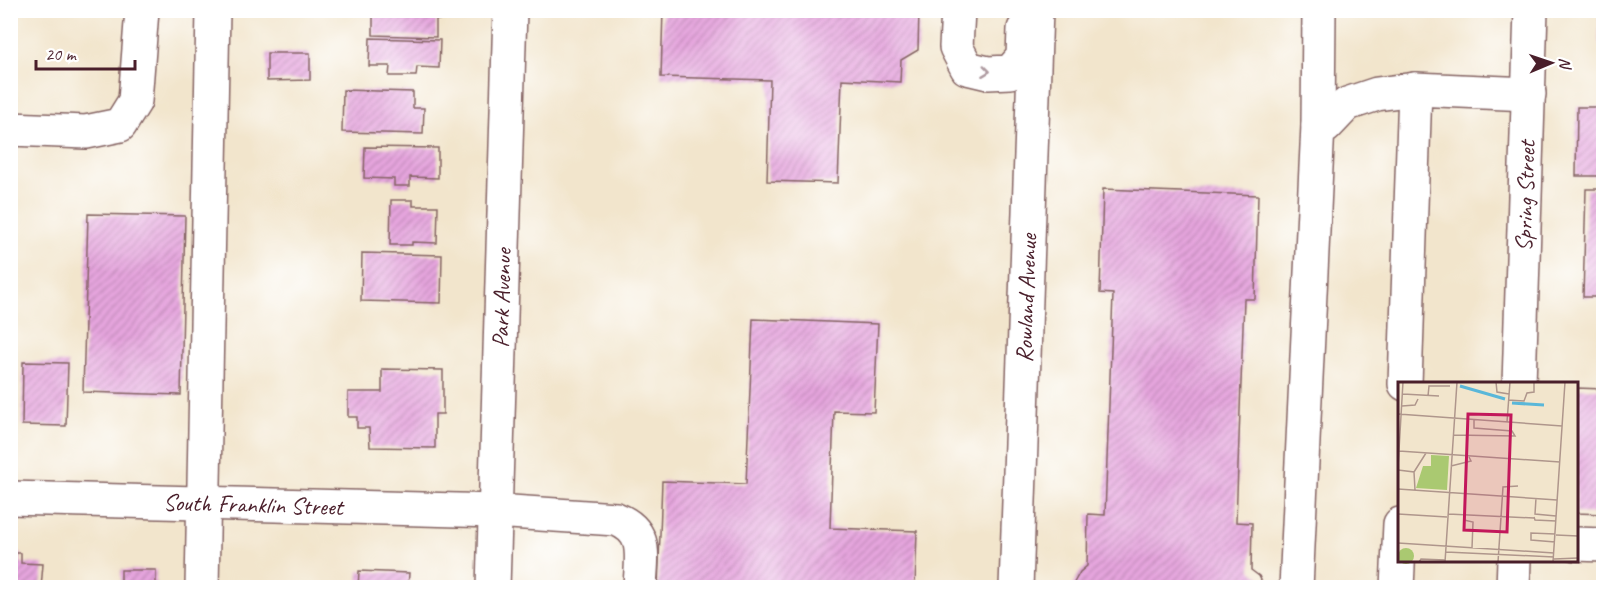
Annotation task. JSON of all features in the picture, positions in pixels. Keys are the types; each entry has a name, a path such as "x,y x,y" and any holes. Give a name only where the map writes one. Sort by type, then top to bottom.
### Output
{"street":[{"path":"10,129 86,132 120,125 135,101 142,10"},
{"path":"202,588 213,10"},
{"name":"Park Avenue","path":"493,588 510,10"},
{"path":"958,10 956,47 967,68 988,73 1010,72 1023,57 1024,10"},
{"name":"Rowland Avenue","path":"1016,588 1036,10"},
{"path":"1296,588 1318,125 1319,10"},
{"name":"Spring Street","path":"1519,382 1531,10"},
{"path":"1318,125 1326,126 1347,104 1377,94 1415,89 1528,94"},
{"path":"1405,382 1415,89"},
{"name":"South Franklin Street","path":"10,498 495,511 616,519 628,524 637,532 641,549 640,588"},
{"path":"1578,544 1604,545"},
{"path":"1397,588 1398,562"},
{"path":"1513,588 1514,562"}],"building":[{"path":"373,10 440,10 439,20 436,20 436,37 373,35"},
{"path":"663,10 919,10 918,50 901,60 900,82 842,79 838,183 767,181 770,80 661,77"},
{"path":"1599,10 1604,10 1604,44 1599,44"},
{"path":"370,38 440,40 439,68 417,67 416,76 389,76 390,66 369,66"},
{"path":"267,53 310,53 310,80 267,81"},
{"path":"343,90 413,92 413,108 424,108 423,134 342,132"},
{"path":"1577,107 1604,107 1604,176 1576,176"},
{"path":"365,147 438,148 438,178 410,177 410,186 394,186 394,179 364,178"},
{"path":"1103,189 1258,195 1255,299 1244,299 1236,522 1252,523 1251,570 1259,576 1265,588 1071,588 1080,572 1087,566 1088,514 1105,515 1113,294 1100,293"},
{"path":"1586,189 1604,189 1604,297 1583,297"},
{"path":"391,200 413,200 413,206 438,206 437,243 412,242 412,245 390,245"},
{"path":"88,214 185,216 181,395 83,392"},
{"path":"362,253 442,255 441,303 361,301"},
{"path":"753,319 878,324 874,412 834,411 830,528 917,531 915,588 658,588 662,481 746,484"},
{"path":"23,362 68,363 66,426 22,425"},
{"path":"382,369 443,370 443,414 435,414 435,448 370,447 369,428 357,428 357,417 348,417 348,392 382,392"},
{"path":"1578,388 1604,389 1604,514 1578,513"},
{"path":"10,553 21,553 21,563 43,564 41,588 10,588"},
{"path":"121,570 156,570 156,588 121,588"},
{"path":"359,571 409,573 408,588 358,588"}]}
